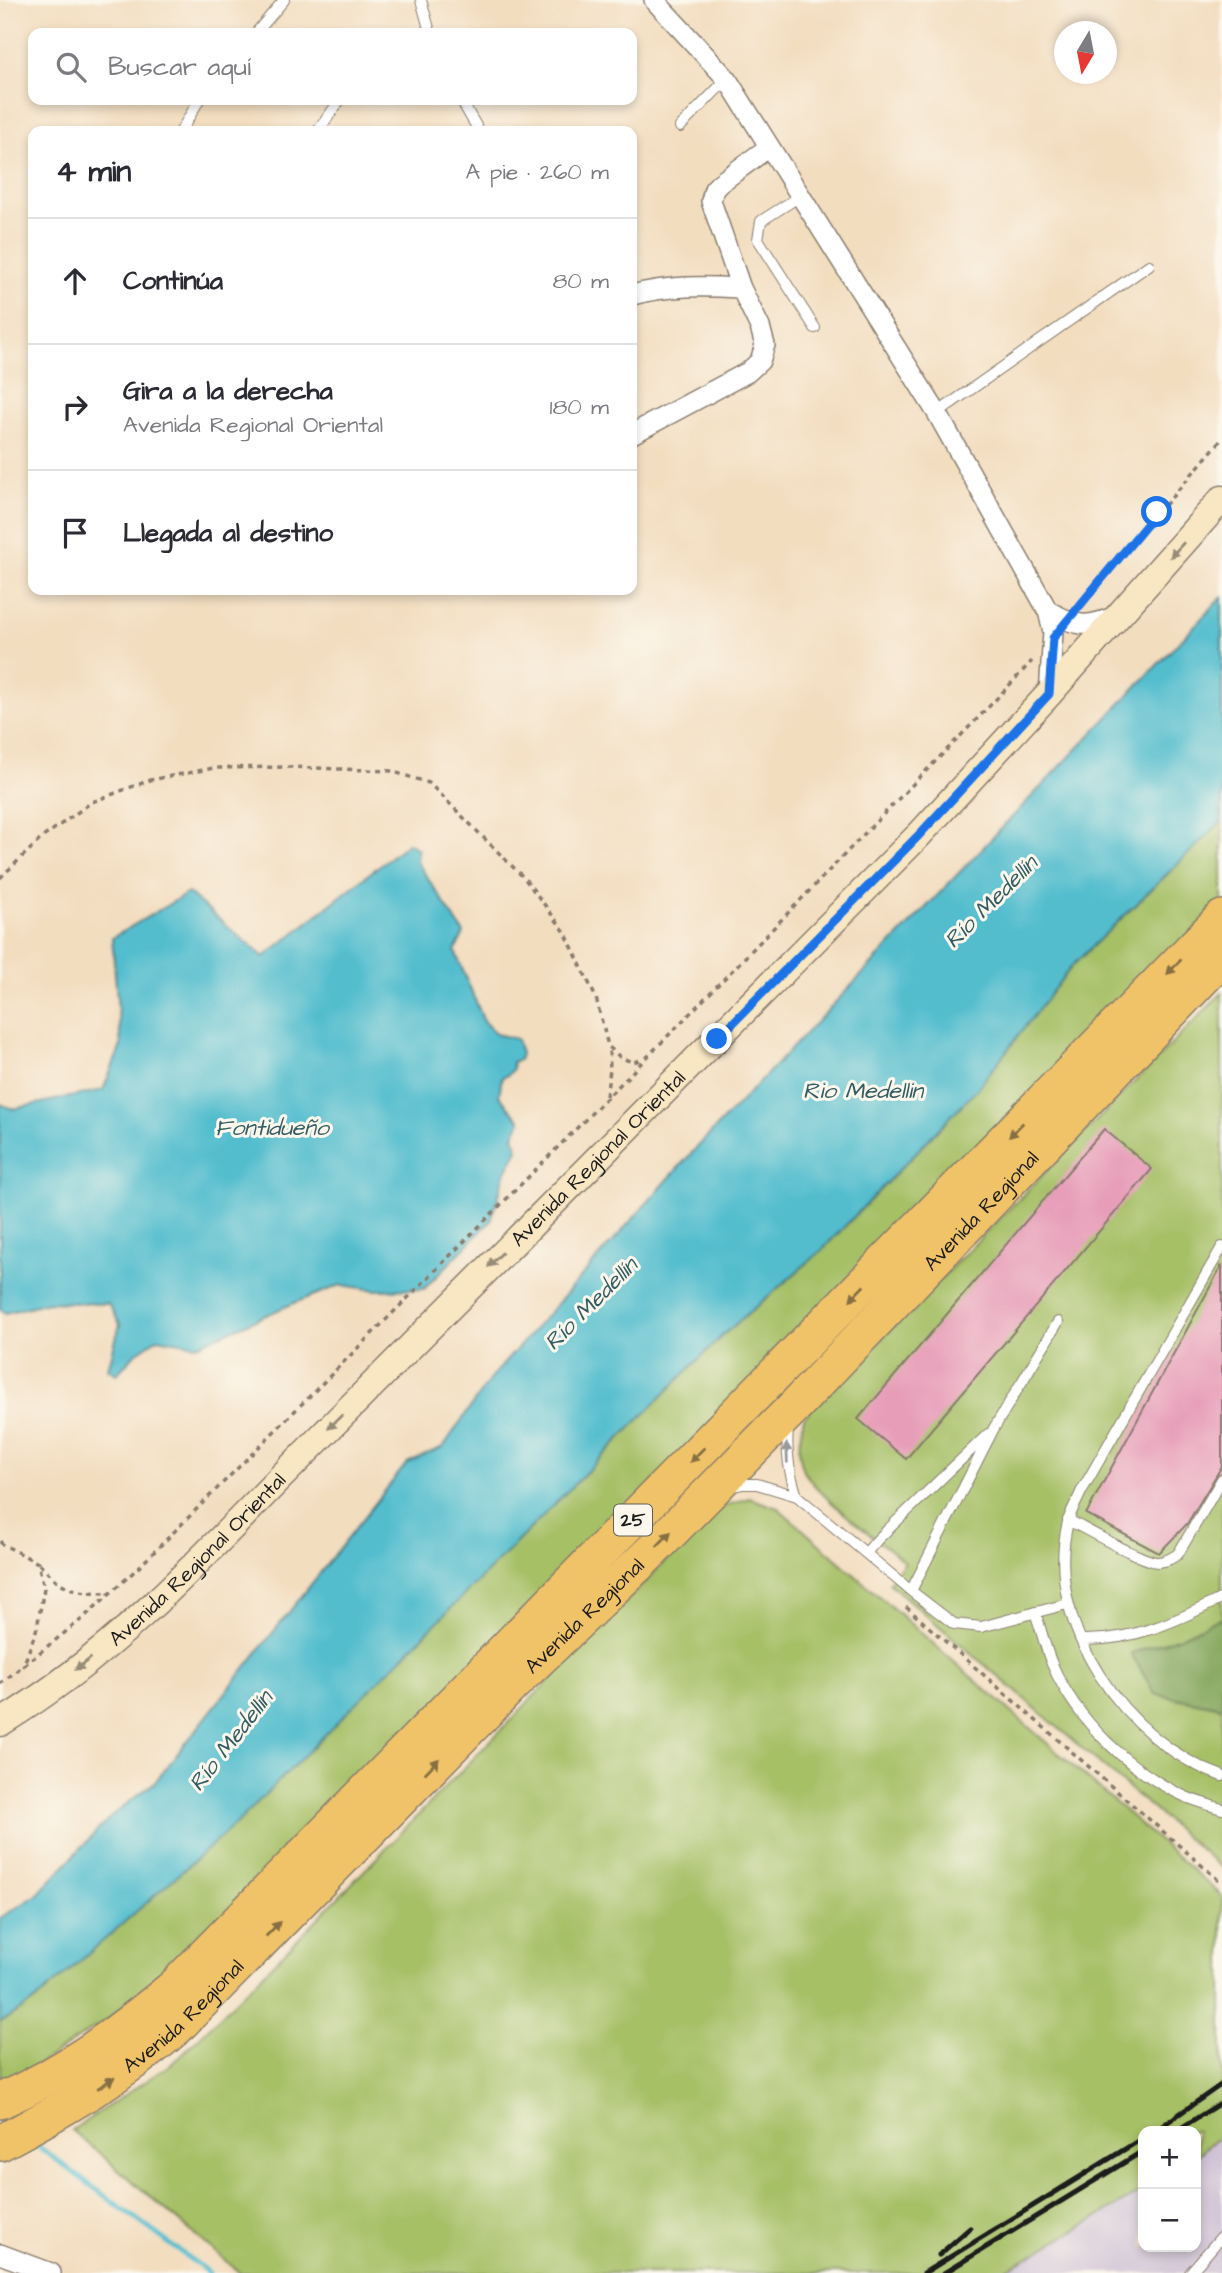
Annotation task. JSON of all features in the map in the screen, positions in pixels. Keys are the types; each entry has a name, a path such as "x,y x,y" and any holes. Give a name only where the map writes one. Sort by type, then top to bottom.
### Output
{"highway":[{"name":"Avenida Regional","path":"10,2097 85,2057 174,1987 1222,918"},
{"name":"Avenida Regional","path":"0,2143 48,2118 113,2078 176,2028 514,1682 710,1493 1222,958"}],"main road":[{"name":"Avenida Regional Oriental","path":"0,1723 29,1705 108,1645 181,1581 919,835 1049,694 1222,499"}],"street":[{"path":"654,0 727,79 937,413 1048,611 1053,638 1049,694"},
{"path":"637,430 748,372 760,361 765,345 760,327 741,288 711,201 714,189 720,183 769,147"},
{"path":"637,294 660,288 741,288"},
{"path":"1048,611 1075,624 1094,625 1120,614"},
{"path":"0,2254 51,2273"}],"lane":[{"path":"260,28 284,0"},
{"path":"421,0 428,28"},
{"path":"680,127 727,79"},
{"path":"184,126 196,105"},
{"path":"322,126 336,105"},
{"path":"464,105 477,126"},
{"path":"800,196 761,221 758,239 816,328"},
{"path":"937,413 1149,265"},
{"path":"1222,1247 1081,1492 1068,1520 1063,1552 1067,1604 1089,1659 1110,1691 1137,1721 1166,1746 1201,1768 1222,1776"},
{"path":"911,1591 994,1428 1058,1322"},
{"path":"792,1409 786,1451 797,1496"},
{"path":"866,1553 877,1539 994,1428"},
{"path":"1068,1520 1143,1559 1159,1562 1170,1560 1178,1554 1222,1479"},
{"path":"710,1493 743,1484 757,1484 797,1496 954,1624 981,1627 1067,1604"},
{"path":"1082,1640 1108,1641 1139,1634 1181,1619 1222,1598"},
{"path":"1035,1612 1051,1663 1068,1696 1091,1726 1116,1751 1156,1779 1186,1796 1222,1809"},
{"path":"1189,2273 1222,2236"}],"path":[{"path":"1066,620 1222,439"},
{"path":"0,1684 23,1668 111,1593 306,1401 968,731 1053,638"},
{"path":"0,878 43,837 92,802 150,780 214,768 289,767 391,771 429,783 525,879 565,932 596,998 608,1046 610,1070 606,1098"},
{"path":"608,1046 621,1058 633,1062 646,1058"},
{"path":"0,1541 38,1563 60,1585 84,1592 111,1593"},
{"path":"23,1668 37,1628 44,1588 38,1563"},
{"path":"897,1599 1222,1883"}],"shaded area":[{"path":"1222,2134 1222,2273 996,2273 1138,2193 1138,2252 1201,2252 1201,2152"}],"green space":[{"path":"1222,821 1222,902 217,1927 111,2017 9,2084 0,2075 0,2022 35,2001 237,1822 723,1335 821,1251 977,1089 1072,966"},
{"path":"1222,993 1222,1868 889,1583 905,1562 821,1492 804,1470 799,1450 804,1417"},
{"path":"749,1498 778,1508 1222,1896 1222,2134 1201,2152 1201,2126 1138,2126 1138,2194 1000,2273 240,2273 72,2130 174,2062 290,1947 716,1509"},
{"path":"1222,1617 1222,1707 1155,1694 1131,1653 1180,1637"}],"water":[{"name":"Rio Medellin","path":"1222,597 1222,821 1072,966 977,1089 821,1251 723,1335 238,1822 35,2001 0,2022 0,1918 37,1895 111,1816 155,1782 407,1463 443,1447 490,1379 688,1157"},
{"name":"Fontidueño","path":"408,843 418,849 417,862 464,933 455,951 484,1022 496,1034 517,1039 521,1054 519,1060 512,1062 513,1069 502,1077 499,1096 521,1121 514,1135 518,1150 506,1171 491,1221 424,1289 376,1290 341,1285 197,1345 158,1338 136,1353 117,1374 108,1369 120,1324 108,1304 48,1302 6,1313 0,1310 0,1104 13,1109 103,1090 121,1046 112,938 188,893 264,957"}],"building":[{"path":"1104,1129 1152,1169 906,1459 858,1419"},
{"path":"1222,1265 1222,1466 1187,1524 1159,1553 1086,1514"}],"waterway":[{"path":"0,2119 9,2125"},
{"path":"31,2141 209,2273"}],"railway":[{"path":"1162,2126 1222,2084"},
{"path":"1184,2126 1222,2102"},
{"path":"924,2273 1138,2141"},
{"path":"944,2273 1138,2154"},
{"path":"939,2255 970,2228"}],"route":[{"path":"717,1039 919,835 1049,694 1053,638 1157,512"}],"water label":[{"name":"Río Medellín","path":"991,902"},
{"name":"Río Medellín","path":"591,1304"},
{"name":"Río Medellín","path":"231,1741"}]}
